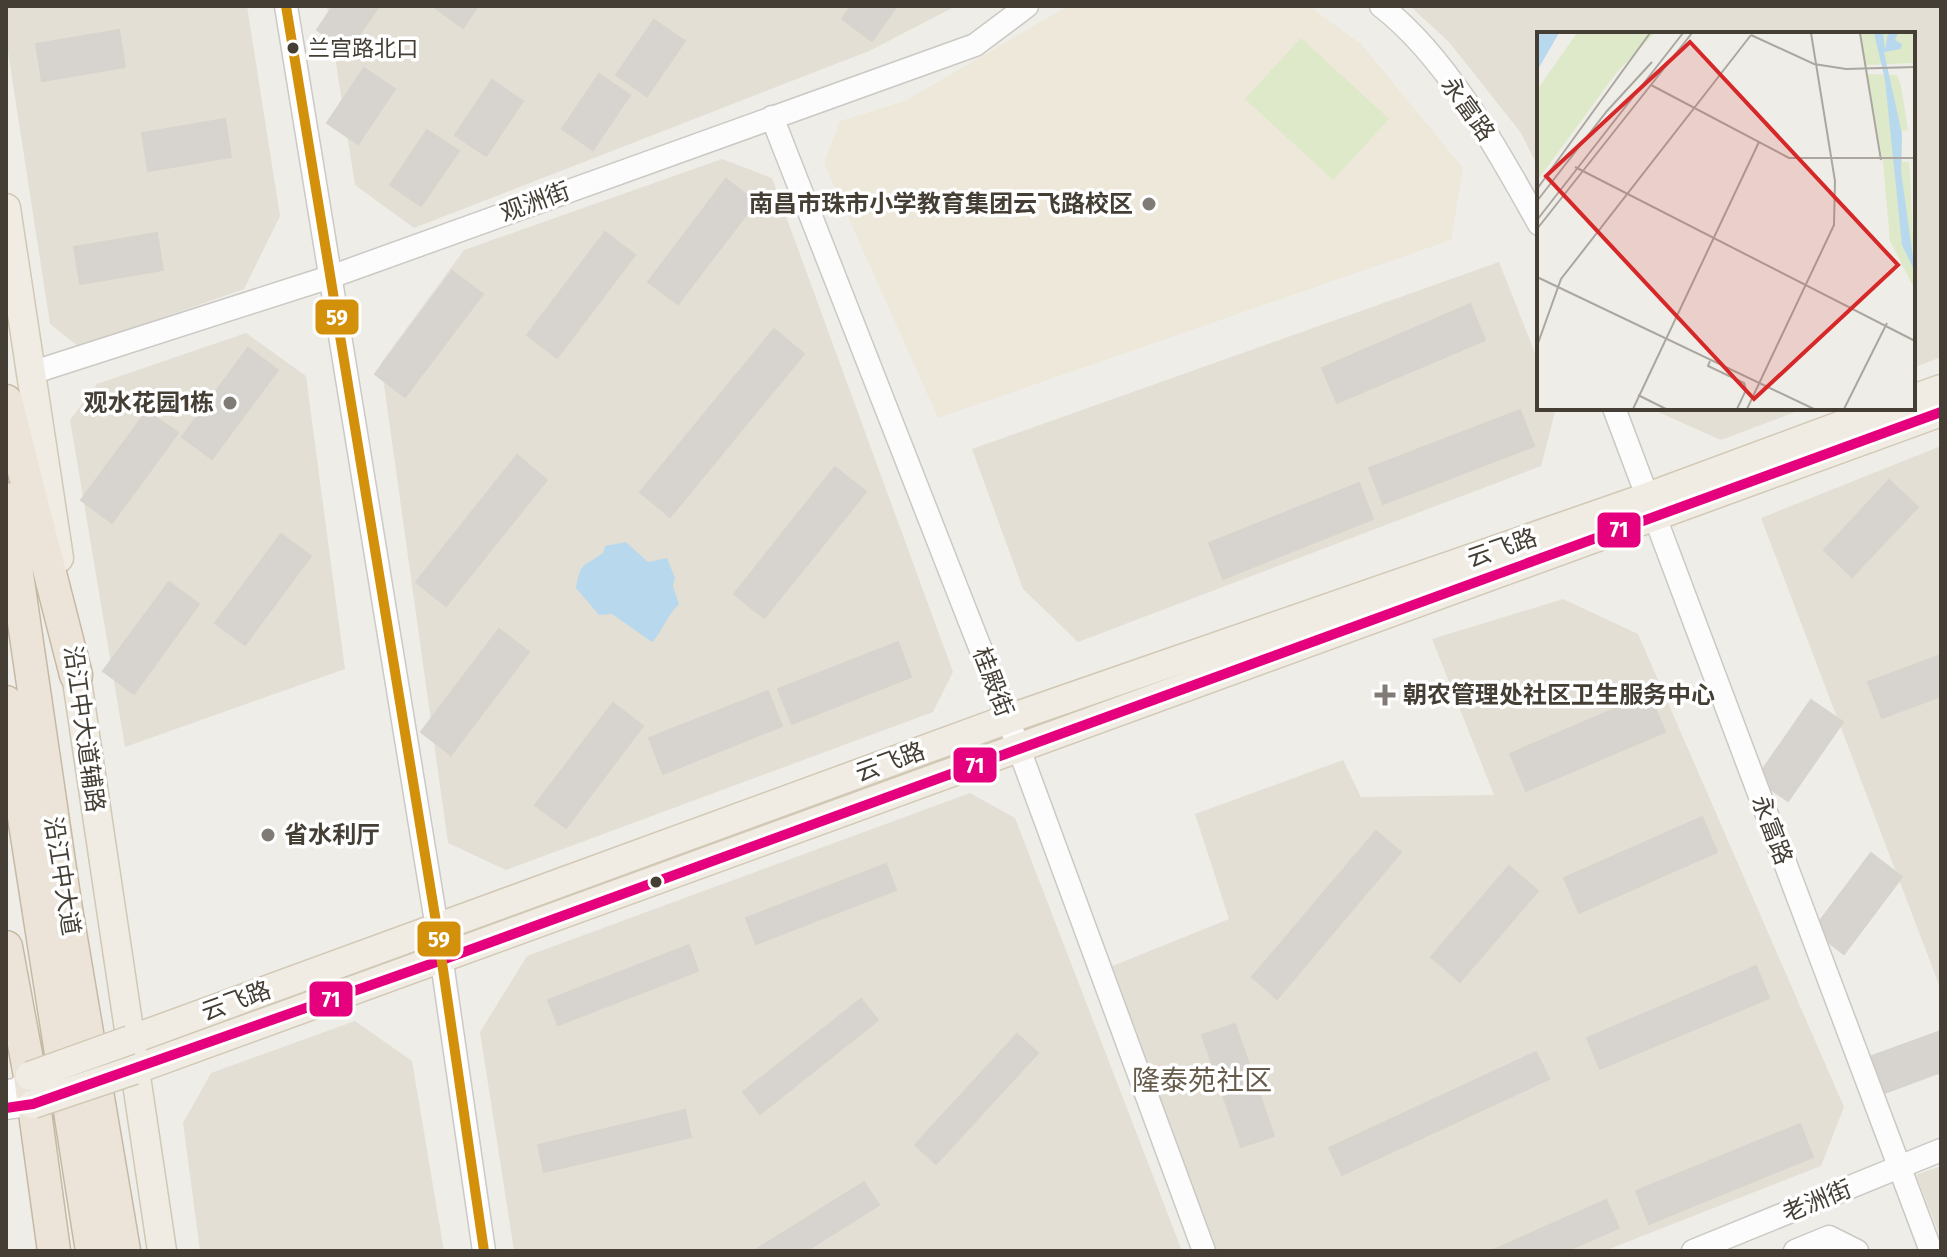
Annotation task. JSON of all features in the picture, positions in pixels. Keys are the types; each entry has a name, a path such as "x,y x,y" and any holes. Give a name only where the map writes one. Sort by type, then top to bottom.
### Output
{"highway":[{"path":"6,401 76,675"},
{"name":"沿江中大道","path":"6,499 65,903 124,1251"},
{"name":"沿江中大道","path":"6,702 92,1251"},
{"path":"6,947 19,1095 54,1251"}],"main road":[{"name":"沿江中大道辅路","path":"6,208 162,1251"},
{"path":"1915,398 1941,389"},
{"name":"云飞路","path":"19,1095 134,1070 442,960 1018,747 1649,507 1883,410"},
{"name":"云飞路","path":"19,1095 130,1040 1008,719 1941,412"}],"street":[{"path":"286,6 333,276 437,928 484,1251"},
{"name":"观洲街","path":"31,373 333,276 975,45 1027,6"},
{"name":"永富路","path":"1381,6 1403,23 1484,127 1537,220"},
{"name":"桂殿街","path":"772,117 1008,719 1204,1251"},
{"name":"永富路","path":"1615,410 1931,1251"},
{"name":"老洲街","path":"1693,1251 1941,1150"},
{"path":"1795,1251 1829,1237 1857,1251"}],"shaded area":[{"path":"6,6 247,6 280,216 244,289 79,347 50,324 6,39"},
{"path":"327,6 956,6 869,51 414,228 355,185"},
{"name":"南昌市珠市小学教育集团云飞路校区","path":"1068,6 1309,6 1362,45 1463,168 1451,240 938,418 824,163 840,121 905,101"},
{"path":"1410,6 1941,6 1941,357 1915,367 1915,32 1537,32 1537,165 1521,133 1449,42"},
{"path":"722,159 772,178 953,672 933,712 506,870 448,843 381,363 464,250"},
{"path":"1499,262 1537,358 1537,410 1555,410 1541,466 1078,642 1023,589 972,449"},
{"path":"246,333 306,376 345,669 125,747 70,420 97,384"},
{"path":"1654,410 1801,410 1721,440"},
{"path":"1941,446 1941,990 1761,518"},
{"path":"1563,599 1638,634 1844,1107 1821,1166 1604,1251 1217,1251 1110,967 1229,919 1195,814 1343,760 1361,797 1494,795 1432,639"},
{"path":"970,793 1015,818 1182,1251 514,1251 480,1032 527,956"},
{"path":"355,1021 412,1061 444,1251 200,1251 183,1123 211,1073"},
{"path":"1941,1166 1941,1239 1916,1175"}],"green space":[{"path":"1301,38 1389,119 1333,180 1245,99"}],"water":[{"path":"626,542 648,562 667,558 675,578 673,586 679,604 652,642 612,614 599,615 576,588 581,569 603,553 605,546"}],"building":[{"path":"333,6 379,6 348,51 317,30"},
{"path":"433,6 478,6 463,28"},
{"path":"851,6 897,6 872,41 842,19"},
{"path":"654,20 685,41 647,96 616,75"},
{"path":"119,30 125,67 42,81 36,44"},
{"path":"364,68 395,89 358,144 327,123"},
{"path":"599,74 630,95 593,150 562,129"},
{"path":"492,80 523,101 486,156 455,135"},
{"path":"225,119 231,157 148,171 142,133"},
{"path":"427,130 459,151 421,206 390,185"},
{"path":"726,179 756,202 678,304 648,282"},
{"path":"605,232 635,255 557,358 527,335"},
{"path":"157,233 163,270 80,284 74,247"},
{"path":"452,271 483,294 405,397 375,374"},
{"path":"1470,304 1485,340 1337,403 1322,368"},
{"path":"774,329 804,354 670,517 640,492"},
{"name":"观水花园1栋","path":"248,348 278,370 212,459 182,437"},
{"path":"1520,410 1534,446 1383,504 1369,468"},
{"path":"147,411 178,433 112,523 81,500"},
{"path":"517,455 547,480 446,606 416,582"},
{"path":"835,467 866,492 764,618 734,594"},
{"path":"1889,480 1918,507 1852,577 1824,550"},
{"path":"1359,483 1373,519 1223,579 1209,543"},
{"path":"281,534 311,556 245,645 215,623"},
{"path":"169,582 199,604 134,694 103,671"},
{"path":"499,629 529,652 451,755 421,732"},
{"path":"898,642 911,677 792,724 778,689"},
{"path":"1941,655 1941,696 1882,718 1868,682"},
{"path":"768,691 782,726 663,774 649,738"},
{"path":"1649,694 1665,732 1526,791 1510,754"},
{"path":"1811,700 1843,722 1788,801 1756,779"},
{"path":"613,703 643,726 566,828 535,805"},
{"path":"1702,817 1717,852 1579,913 1564,878"},
{"path":"1376,831 1401,852 1277,999 1252,977"},
{"path":"1871,853 1902,877 1844,954 1813,930"},
{"path":"886,864 896,890 756,944 746,918"},
{"path":"1509,866 1538,891 1460,982 1431,957"},
{"path":"689,945 698,971 558,1025 548,1000"},
{"path":"1756,966 1769,998 1600,1069 1587,1038"},
{"path":"861,999 878,1020 760,1114 743,1092"},
{"path":"1235,1024 1274,1136 1241,1147 1202,1035"},
{"path":"1941,1031 1941,1072 1882,1094 1869,1057"},
{"path":"1017,1034 1038,1053 936,1164 915,1145"},
{"path":"1536,1052 1549,1079 1342,1175 1329,1148"},
{"path":"685,1110 691,1137 544,1172 538,1145"},
{"path":"1800,1124 1813,1157 1649,1224 1636,1191"},
{"path":"864,1182 879,1205 806,1251 754,1251"},
{"path":"1606,1200 1619,1228 1566,1251 1491,1251"}],"transit line":[{"name":"59","path":"286,6 437,928 484,1251"},
{"name":"71","path":"6,1108 33,1104 442,960 1941,412"}],"place":[{"name":"兰宫路北口","path":"293,48"},
{"name":"南昌市珠市小学教育集团云飞路校区","path":"1149,204"},
{"name":"观水花园1栋","path":"230,403"},
{"name":"朝农管理处社区卫生服务中心","path":"1385,695"},
{"name":"省水利厅","path":"268,835"}],"district":[{"name":"隆泰苑社区","path":"1202,1080"}]}
